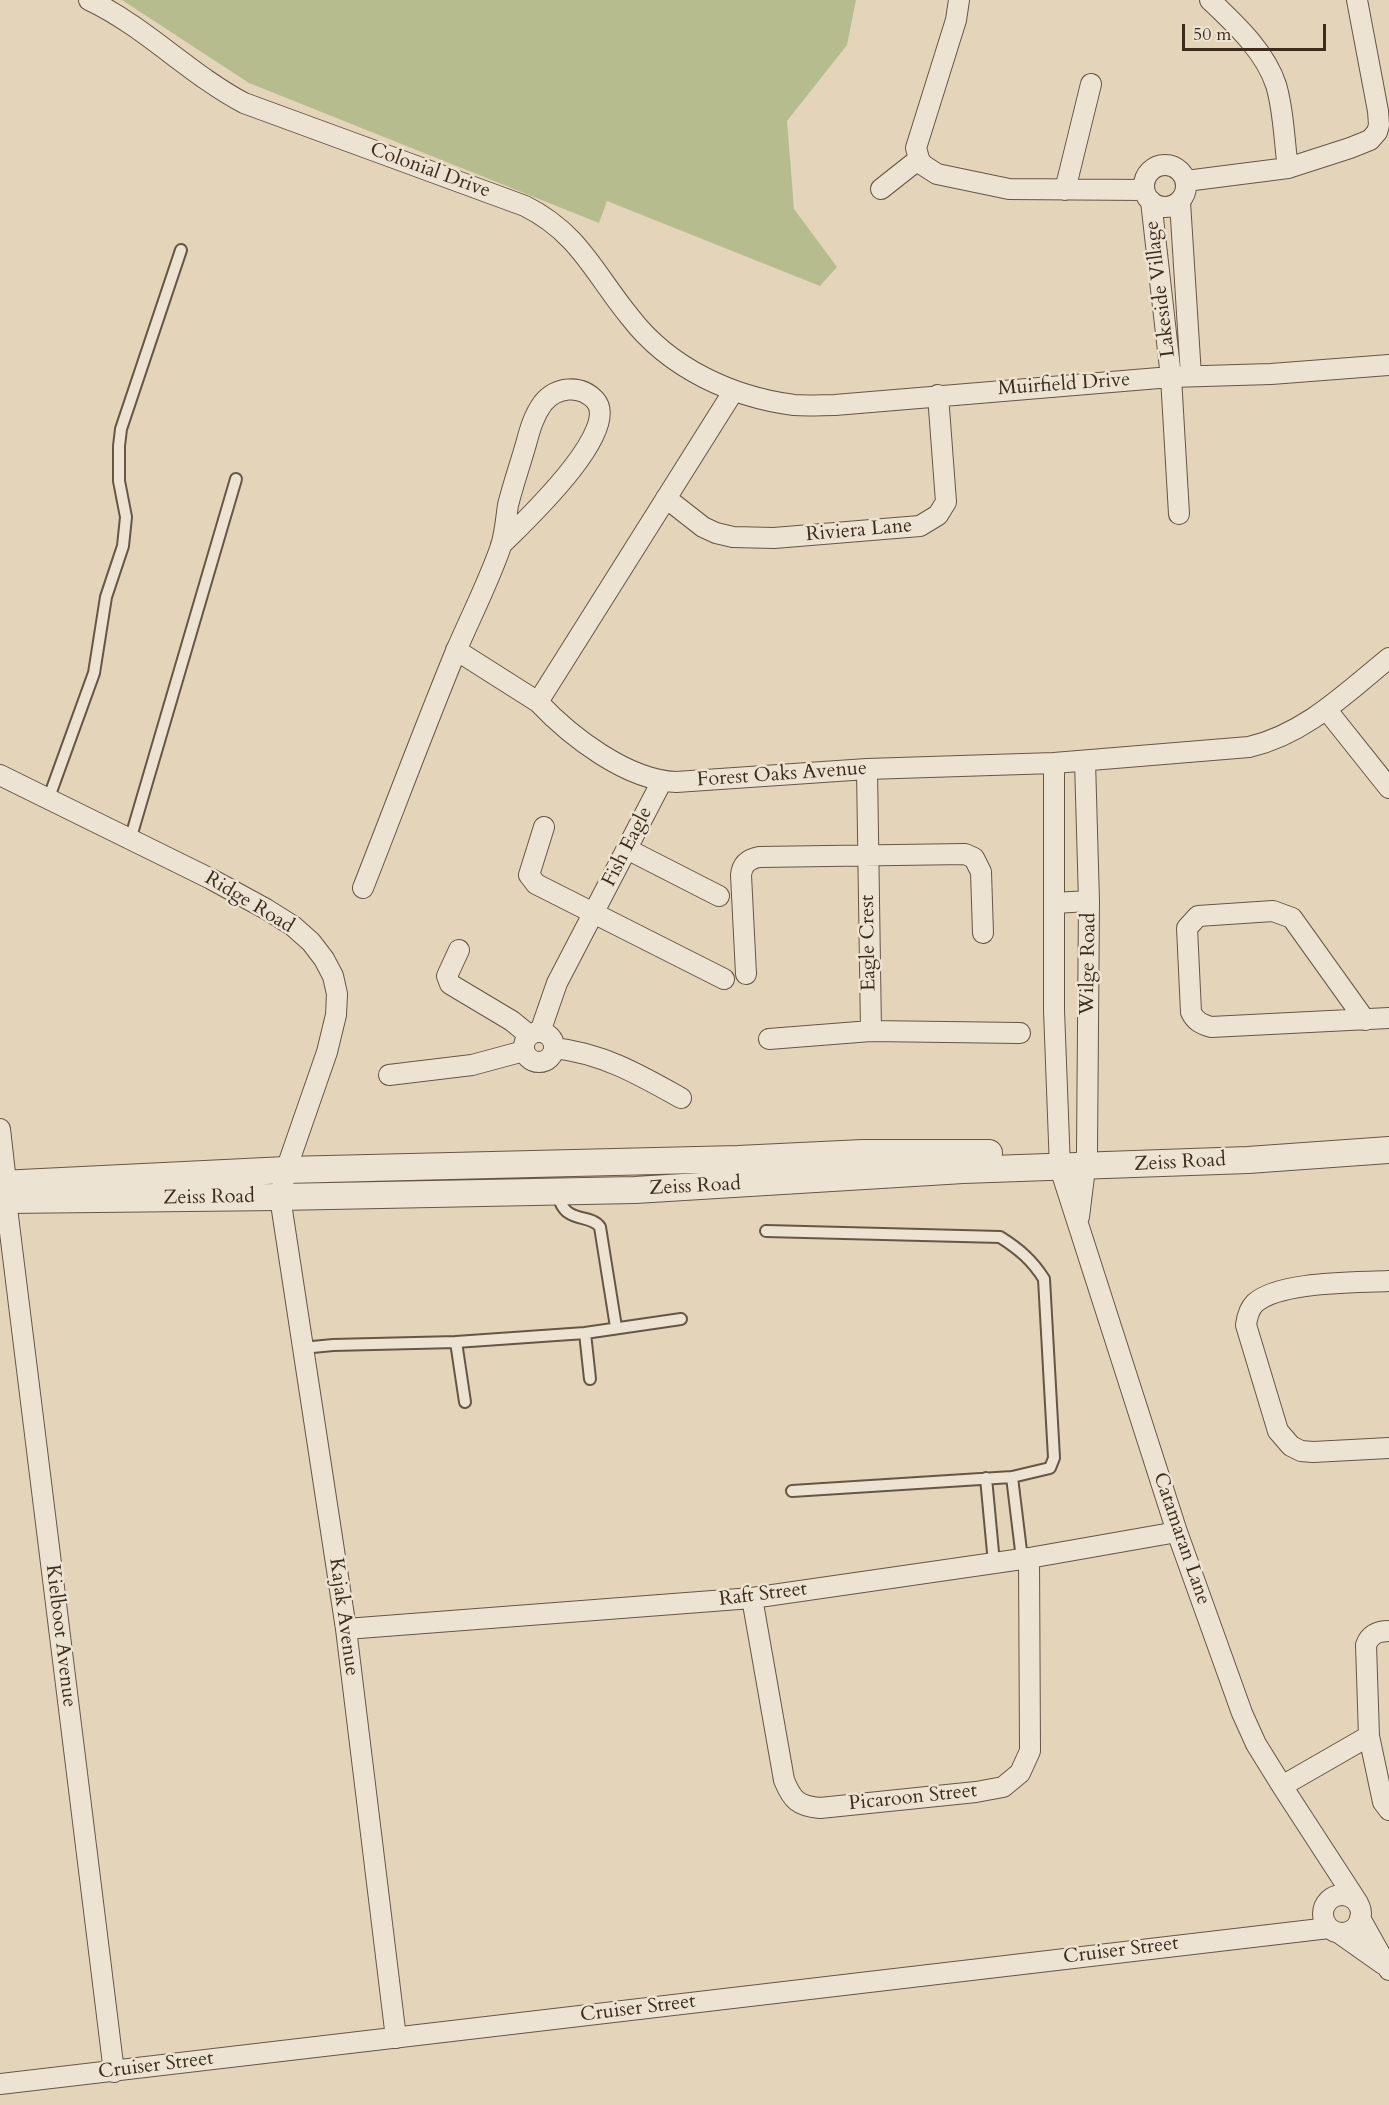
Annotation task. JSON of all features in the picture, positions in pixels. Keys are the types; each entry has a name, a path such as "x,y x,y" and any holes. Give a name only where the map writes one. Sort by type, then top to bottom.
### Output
{"street":[{"name":"Colonial Drive","path":"89,0 128,21 221,90 244,103 544,215 563,230 576,245 631,319 652,340 673,359 733,392"},
{"path":"959,0 957,20 916,148 923,165 937,174 1009,189 1065,189 1148,196 1165,207 1180,202 1186,193 1186,181 1179,169 1165,164 1157,166 1146,176 1148,196"},
{"path":"1210,0 1250,40 1270,72 1278,92 1288,168"},
{"path":"1186,181 1288,168 1370,140 1377,132 1379,125 1378,111 1357,0"},
{"path":"1065,189 1091,84"},
{"path":"881,189 919,159"},
{"name":"Lakeside Village","path":"1148,196 1171,377 1179,514"},
{"name":"Lakeside Village","path":"1180,202 1191,376"},
{"name":"Muirfield Drive","path":"733,392 796,405 863,403 1171,377 1271,374 1383,366 1389,383"},
{"path":"363,888 456,650 501,545 516,476 531,424 538,409 553,393 571,389 589,394 600,409 600,419 595,433 553,492 501,545"},
{"path":"538,702 733,392"},
{"name":"Riviera Lane","path":"666,498 703,527 733,537 774,538 920,526 938,515 946,501 938,395"},
{"name":"Forest Oaks Avenue","path":"456,650 538,702 568,732 636,774 662,782 867,769 1054,763 1249,747 1285,735 1308,722 1389,658"},
{"path":"1326,708 1389,788"},
{"name":"Wilge Road","path":"1073,1160 1089,901 1084,761"},
{"name":"Wilge Road","path":"1054,763 1054,1010 1073,1160"},
{"name":"Eagle Crest","path":"867,769 871,1031"},
{"name":"Ridge Road","path":"0,775 211,879 293,926 311,942 324,959 333,976 337,994 336,1015 327,1052 286,1170 280,1197"},
{"name":"Fish Eagle","path":"531,1040 557,983 662,782"},
{"path":"544,827 529,875 536,884 724,979"},
{"path":"627,849 719,896"},
{"path":"746,974 741,875 746,863 759,857 965,854 974,858 981,872 983,933"},
{"path":"1054,903 1089,901"},
{"path":"1365,1020 1292,918 1273,911 1198,916 1187,928 1191,1012 1194,1019 1202,1024 1211,1027 1365,1020 1389,1018"},
{"path":"459,950 447,976 450,984 512,1021 531,1040"},
{"path":"769,1039 871,1031 1020,1033"},
{"path":"388,1076 472,1065 531,1040 550,1037 554,1048 549,1058 538,1062 527,1057 531,1040"},
{"path":"554,1048 586,1053 611,1061 636,1072 681,1098"},
{"name":"Kielboot Avenue","path":"0,1129 3,1191 114,2072"},
{"name":"Zeiss Road","path":"3,1191 280,1197 635,1190 963,1170 1389,1138"},
{"name":"Zeiss Road","path":"3,1191 286,1170 738,1159 863,1153 1073,1160 1248,1160 1389,1150"},
{"name":"Catamaran Lane","path":"1073,1160 1078,1223 1177,1532 1242,1713 1256,1744 1318,1840 1359,1910"},
{"name":"Kajak Avenue","path":"280,1197 346,1629 396,2038"},
{"path":"1389,1281 1288,1288 1256,1303 1247,1317 1246,1325 1278,1431 1291,1446 1301,1451 1312,1452 1389,1448"},
{"name":"Raft Street","path":"346,1629 752,1598 1026,1559 1177,1532"},
{"name":"Picaroon Street","path":"752,1598 784,1780 789,1793 796,1801 806,1807 820,1808 976,1792 1003,1787 1020,1773 1030,1751 1026,1559"},
{"path":"1389,1631 1371,1636 1366,1646 1369,1736 1383,1802 1389,1810"},
{"path":"1282,1786 1369,1736"},
{"name":"Catamaran Lane","path":"1318,1840 1330,1917"},
{"path":"1345,1895 1359,1910 1388,1969 1330,1917 1345,1895"},
{"name":"Cruiser Street","path":"0,2084 1276,1933 1330,1917 1352,1930 1359,1910"}],"lane":[{"path":"48,800 94,673 106,597 123,546 126,517 119,481 121,429 181,250"},
{"path":"130,840 236,479"},
{"path":"555,1191 570,1214 597,1222 600,1227 616,1328"},
{"path":"766,1231 1000,1237 1020,1250 1035,1265 1044,1279 1054,1458 1050,1467 1012,1477 792,1491"},
{"path":"302,1348 456,1342 585,1333 681,1319"},
{"path":"585,1333 590,1379"},
{"path":"456,1342 465,1402"},
{"path":"1012,1477 1026,1559"},
{"path":"986,1478 994,1563"}],"green space":[{"path":"122,0 856,0 847,45 787,121 794,209 837,267 820,286 607,201 599,223 249,83"}]}
